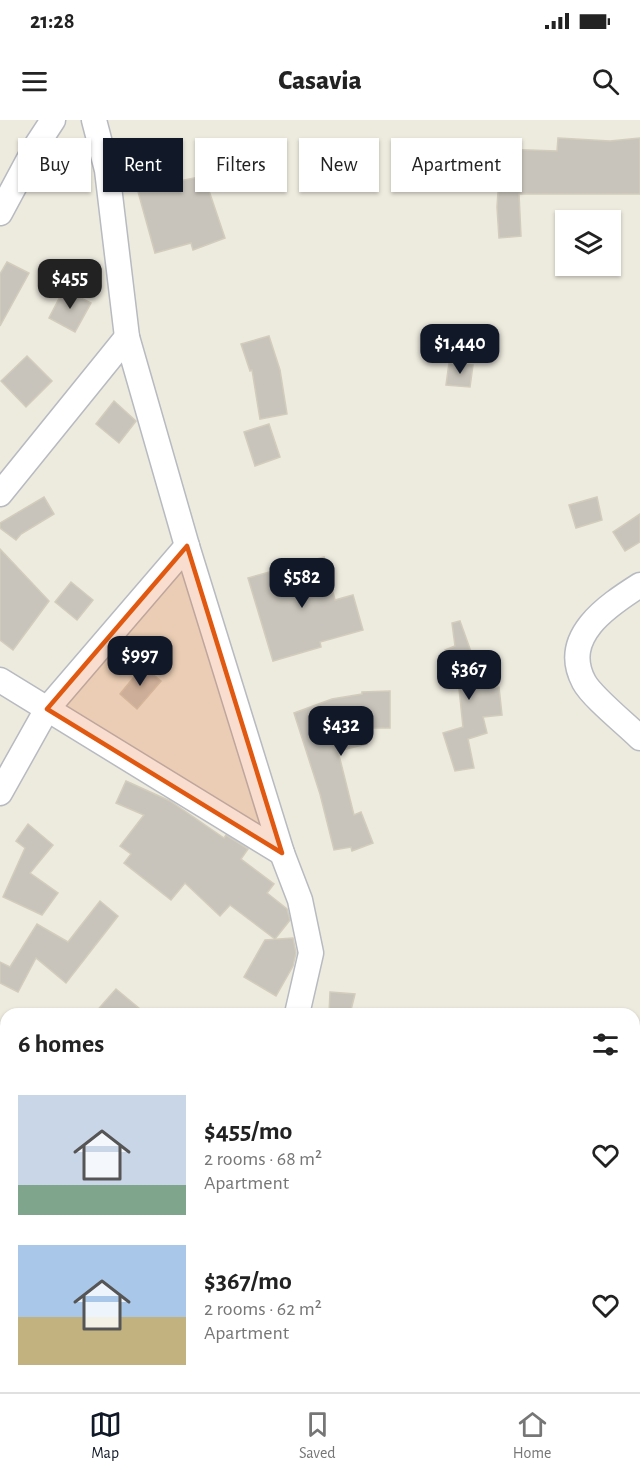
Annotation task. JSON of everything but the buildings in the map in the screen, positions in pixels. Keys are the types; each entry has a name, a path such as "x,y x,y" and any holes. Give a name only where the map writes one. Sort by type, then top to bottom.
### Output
{"street":[{"path":"0,213 36,146 53,120"},
{"path":"94,120 107,170 127,337 187,546 282,853 300,900 311,952 298,1008"},
{"path":"0,494 127,337"},
{"path":"0,793 47,709 187,546"},
{"path":"640,585 609,605 581,635 577,657 585,683 640,738"},
{"path":"0,680 282,853"}],"highlighted area":[{"path":"187,546 282,853 47,709"}]}
